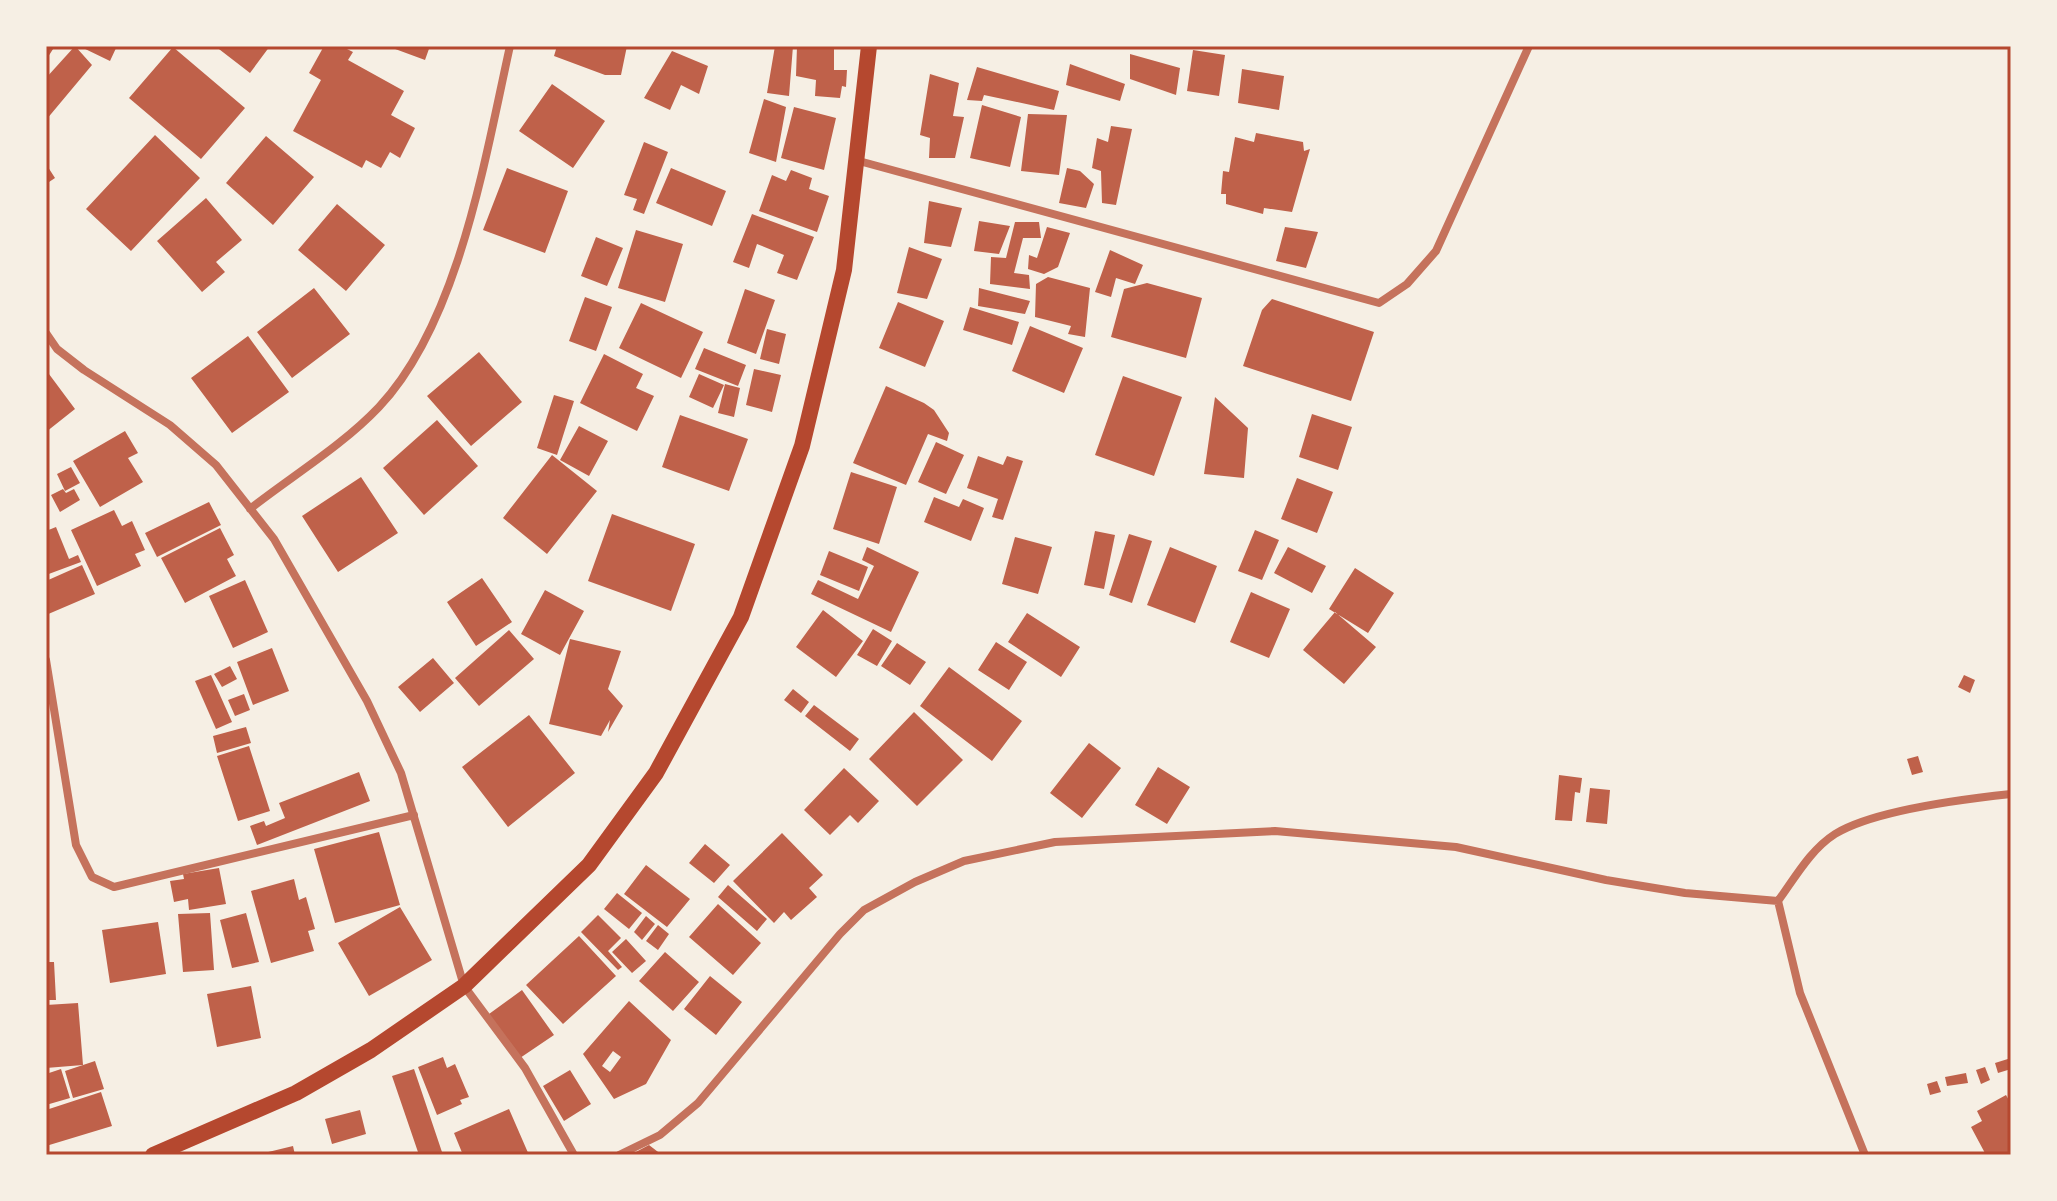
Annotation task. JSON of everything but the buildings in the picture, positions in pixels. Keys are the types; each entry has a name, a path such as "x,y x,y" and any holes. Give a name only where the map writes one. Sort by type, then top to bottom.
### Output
{"main road":[{"path":"153,1155 296,1093 371,1050 464,986 589,865 656,773 741,617 802,446 844,270 859,161 869,46"}],"street":[{"path":"250,509 379,407 417,353 450,281 480,178 510,46"},
{"path":"859,161 1379,303 1407,284 1436,251 1529,46"},
{"path":"46,333 57,349 84,370 170,425 205,455 274,539 367,701 401,773 464,986 525,1068 574,1155"},
{"path":"46,660 50,667 76,845 92,877 114,887 414,815"},
{"path":"1865,1155 1800,993 1778,901 1808,858 1833,835 1860,822 1974,798 2011,794"},
{"path":"619,1155 660,1135 698,1103 840,934 864,910 915,882 964,861 1055,842 1275,831 1456,847 1606,880 1685,893 1778,901"}]}
